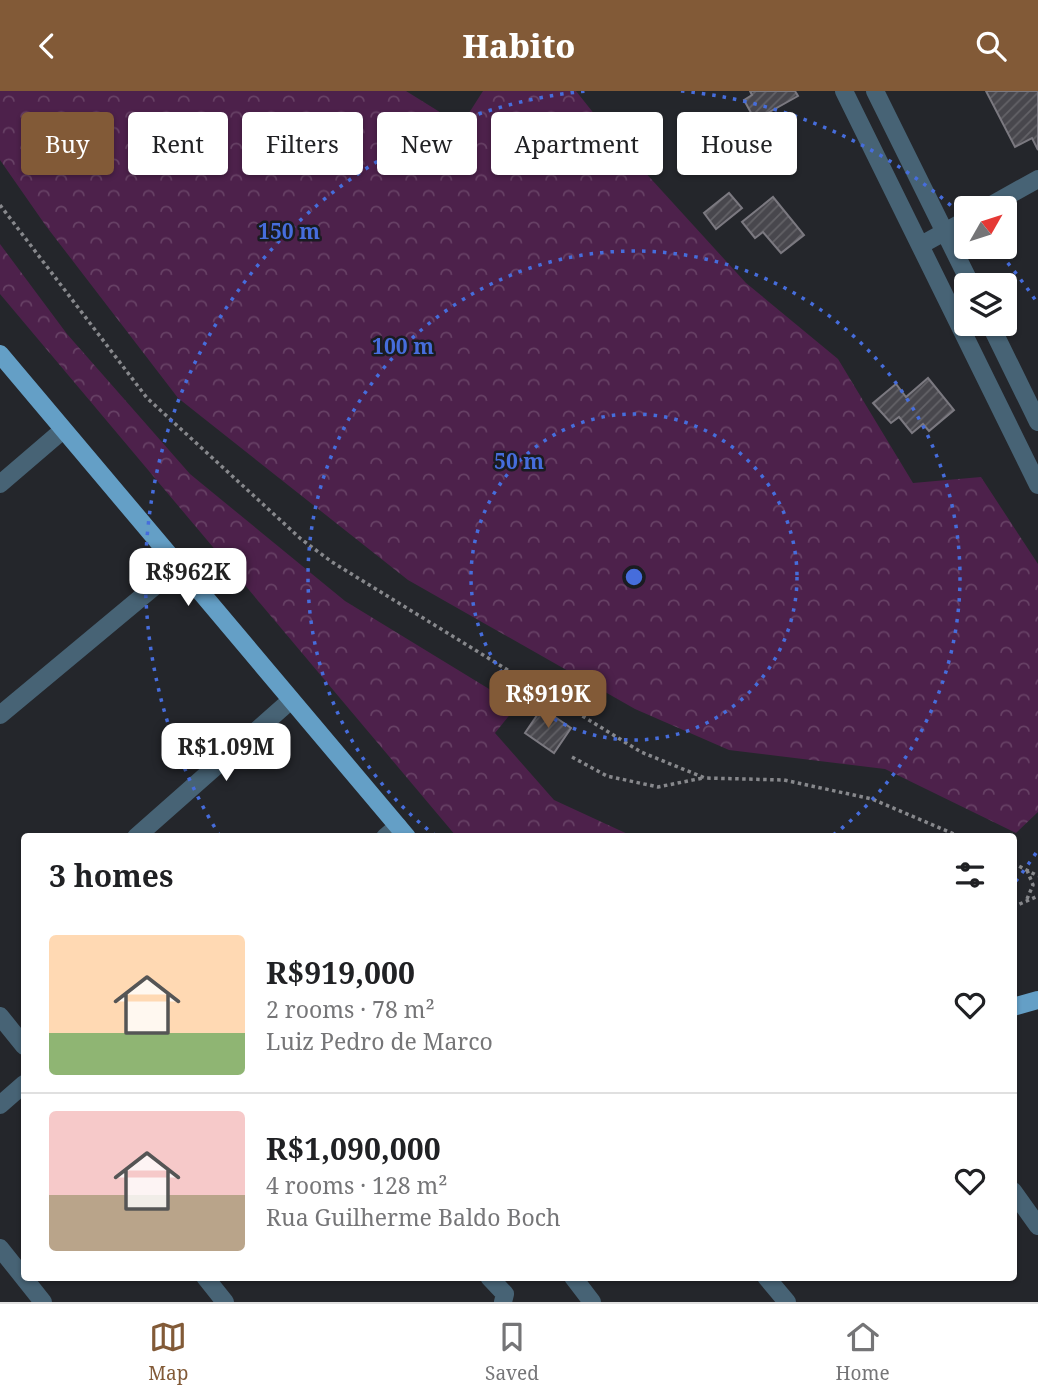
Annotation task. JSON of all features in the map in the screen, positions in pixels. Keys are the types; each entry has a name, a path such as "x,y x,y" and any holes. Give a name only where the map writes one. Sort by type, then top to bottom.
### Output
{"main road":[{"path":"0,354 291,700 396,833"},
{"path":"1017,1006 1038,1000"}],"street":[{"path":"844,91 1038,485"},
{"path":"875,91 965,273"},
{"path":"1008,196 1038,179"},
{"path":"921,246 954,227"},
{"path":"996,336 1038,422"},
{"path":"0,484 63,430"},
{"path":"0,715 178,566"},
{"path":"141,833 291,700"},
{"path":"0,1016 21,1042"},
{"path":"0,1105 21,1087"},
{"path":"1017,1197 1038,1226"},
{"path":"0,1248 21,1274"},
{"path":"26,1281 43,1302"},
{"path":"208,1281 225,1302"},
{"path":"493,1281 506,1294 503,1302"},
{"path":"576,1281 592,1302"},
{"path":"769,1281 787,1302"}],"path":[{"path":"0,205 147,398 301,539 332,562 641,752 705,778"},
{"path":"572,757 607,776 659,787 705,778 784,781 872,799 952,833"},
{"path":"1017,865 1038,876"},
{"path":"1027,870 1032,885 1027,899"},
{"path":"1017,905 1038,896"}],"green space":[{"path":"0,91 406,91 440,112 377,112 377,175 477,175 477,112 470,112 483,91 576,91 593,112 491,112 491,175 647,175 746,283 838,359 913,483 981,477 1038,564 1038,812 1016,833 885,769 729,750 635,709 408,580 178,398 46,226 0,160"},
{"path":"0,244 67,334 190,474 345,601 517,706 495,733 554,800 626,833 453,833 0,294"}],"building":[{"path":"750,91 795,91 798,96 769,112 751,112 744,100 752,95"},
{"path":"986,91 1038,91 1038,150 1032,138 1015,147"},
{"path":"729,193 742,208 716,229 704,213"},
{"path":"773,197 804,235 781,253 763,232 755,238 742,222"},
{"path":"928,378 954,410 929,431 923,424 912,433 899,417 891,423 873,403 896,384 906,397"},
{"path":"542,708 571,728 554,753 525,733"}]}
